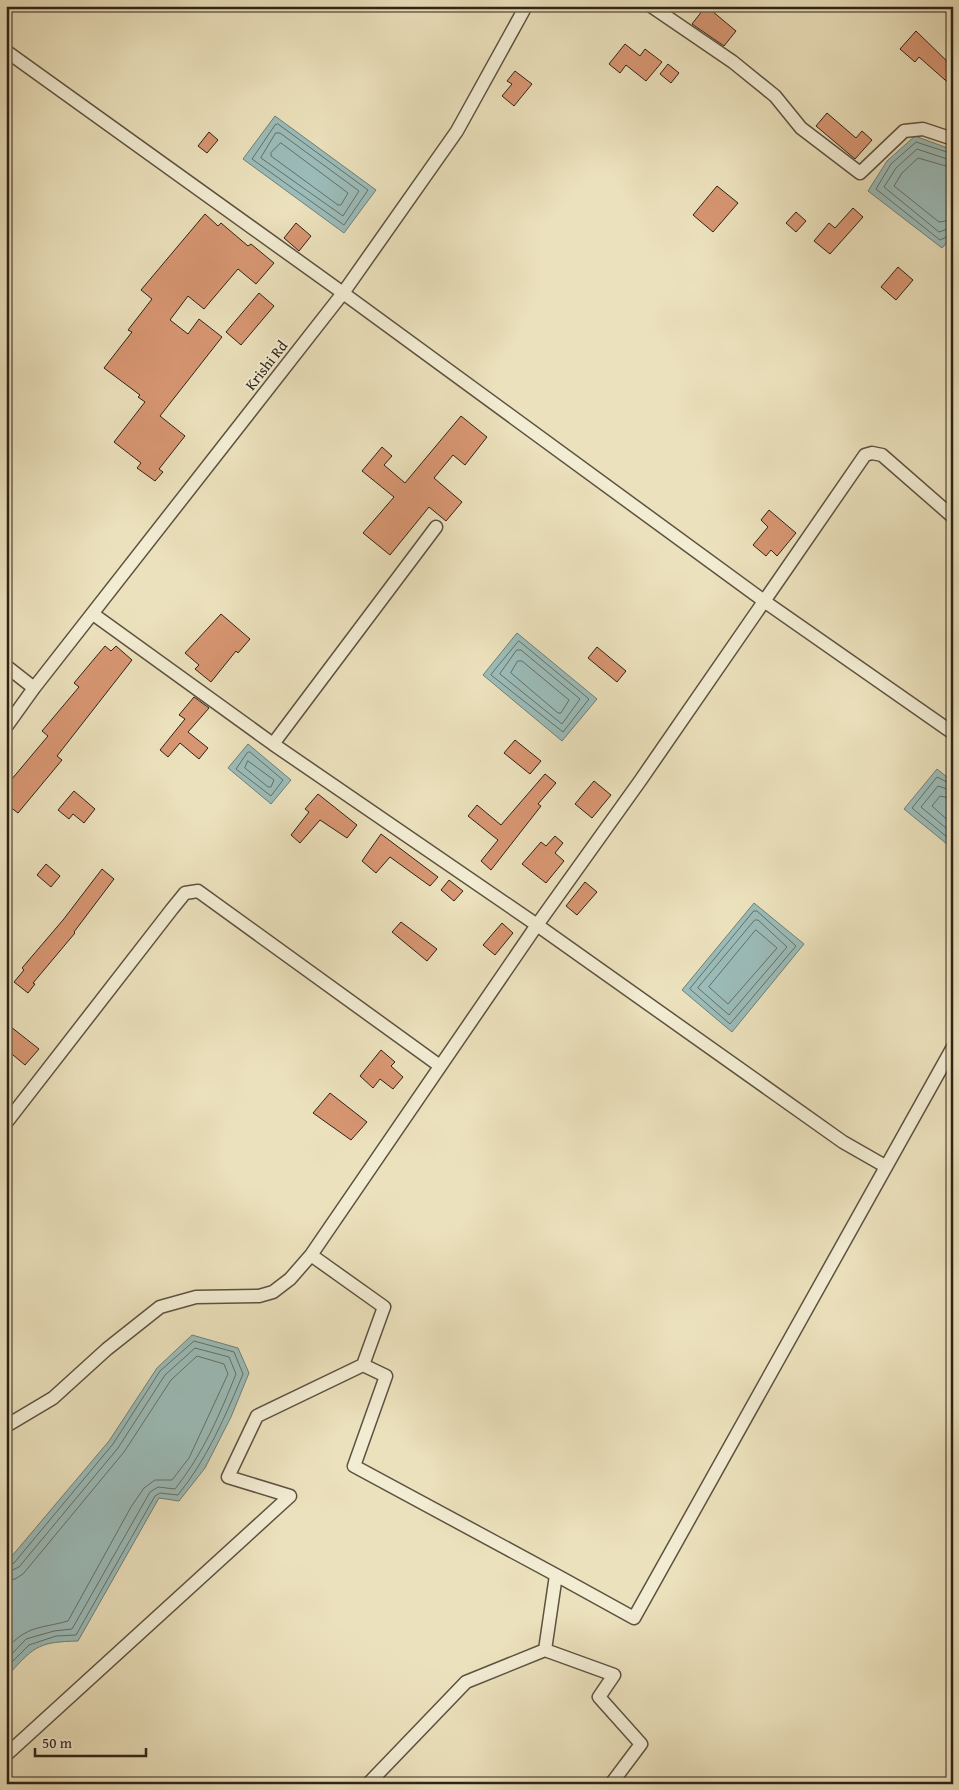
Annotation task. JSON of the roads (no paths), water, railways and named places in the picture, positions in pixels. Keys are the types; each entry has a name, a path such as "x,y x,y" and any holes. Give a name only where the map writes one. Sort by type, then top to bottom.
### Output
{"street":[{"name":"Krishi Rd","path":"6,727 34,688 343,293 457,131 526,6"},
{"path":"651,6 732,62 775,96 801,128 860,172 904,131 923,129 953,139"},
{"path":"6,51 343,293 764,601 953,733"},
{"path":"6,1426 53,1398 107,1349 160,1307 196,1297 259,1296 273,1292 290,1279 311,1255 537,924 640,781 865,455 872,453 882,455 953,517"},
{"path":"273,744 436,527"},
{"path":"93,614 273,744 537,924 842,1142 885,1166"},
{"path":"6,666 34,688"},
{"path":"6,1123 185,893 198,891 440,1066"},
{"path":"363,1366 386,1376 354,1466 634,1618 953,1047"},
{"path":"6,1755 290,1496 228,1477 257,1416 363,1366 384,1307 311,1255"},
{"path":"545,1650 556,1575"},
{"path":"368,1784 466,1682 545,1650 614,1675 599,1697 641,1744 611,1784"}],"water":[{"path":"275,116 376,190 344,233 243,159"},
{"path":"915,136 953,150 953,236 942,248 868,191 887,161"},
{"path":"517,633 597,699 562,741 483,675"},
{"path":"248,744 291,780 271,804 228,768"},
{"path":"937,769 953,782 953,849 904,809"},
{"path":"754,903 804,944 732,1032 682,990"},
{"path":"192,1335 238,1348 249,1373 231,1417 205,1468 179,1501 159,1498 78,1641 55,1642 40,1647 26,1656 11,1672 6,1673 6,1563 109,1441 157,1368"}]}
